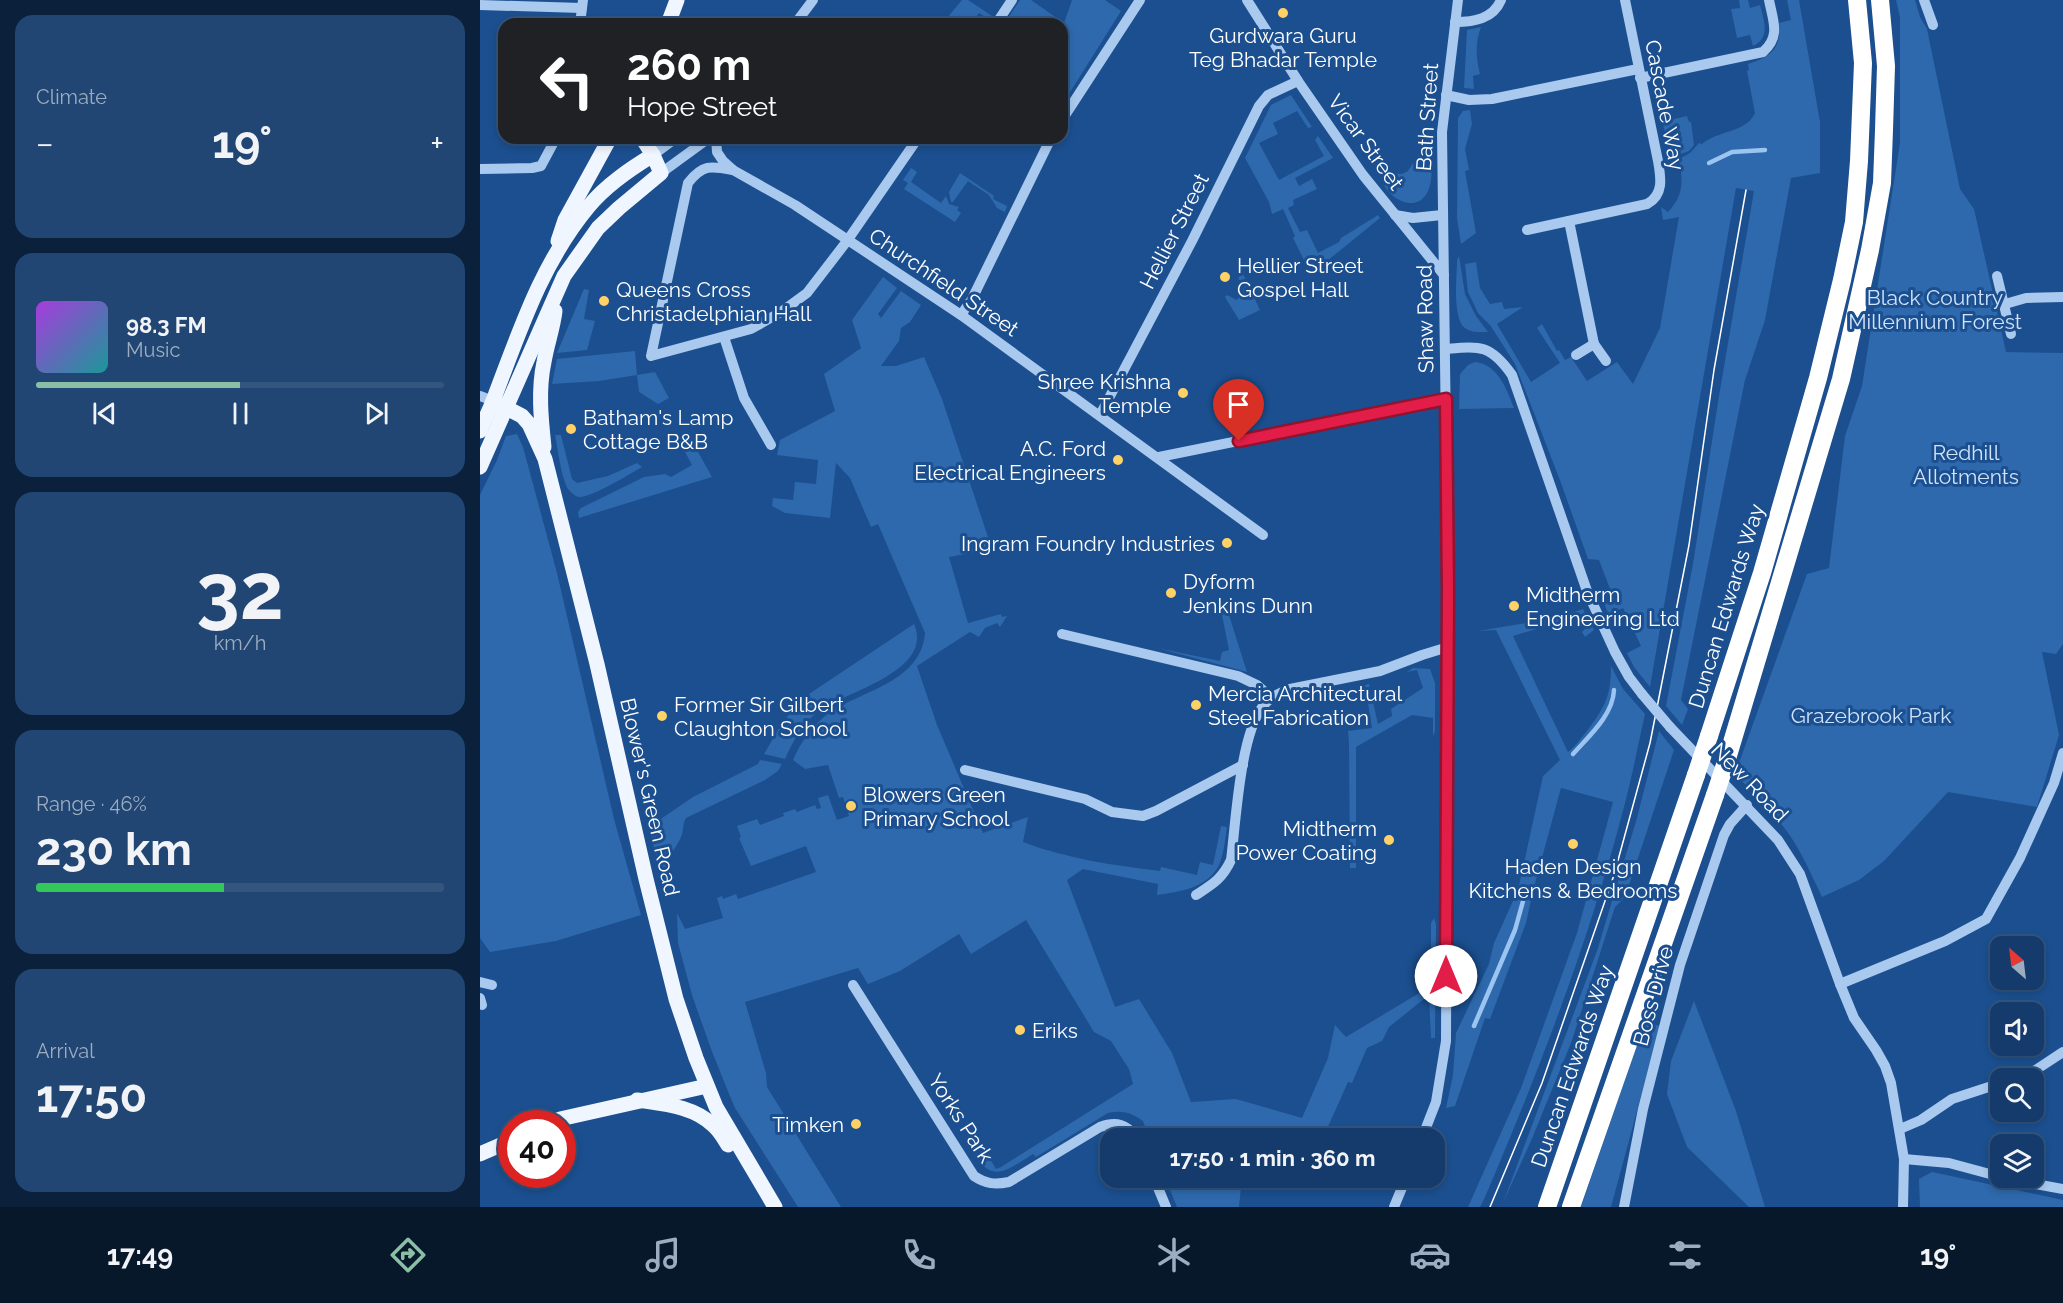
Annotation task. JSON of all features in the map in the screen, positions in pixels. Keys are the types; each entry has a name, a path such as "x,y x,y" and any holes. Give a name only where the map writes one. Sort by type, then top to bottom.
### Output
{"highway":[{"name":"Duncan Edwards Way","path":"1547,1207 1709,736 1761,573 1818,378 1854,222 1863,63 1857,0"},
{"path":"1571,1207 1727,759 1841,379 1870,250 1882,183 1886,66 1880,0"}],"main road":[{"path":"670,18 676,0"},
{"path":"480,431 494,401 529,305 552,258 565,220 607,144"},
{"path":"480,467 494,401 558,291 564,276 598,228 660,173 646,144"},
{"path":"552,258 590,205 627,172 653,155"},
{"path":"545,459 540,388 558,291"},
{"name":"Blower's Green Road","path":"494,401 522,416 529,424 545,459 597,664 676,999 716,1107 775,1207"},
{"path":"576,1115 707,1086"},
{"path":"637,1100 677,1107 698,1115 714,1126 764,1190"},
{"path":"480,1154 498,1146"}],"street":[{"path":"800,18 813,0"},
{"path":"1000,18 1012,0"},
{"path":"1068,111 1140,0"},
{"name":"Vicar Street","path":"1247,0 1298,81 1363,175 1444,275"},
{"name":"Bath Street","path":"1442,215 1442,132 1458,0"},
{"path":"1455,22 1467,22 1491,15 1498,8 1501,0"},
{"name":"Cascade Way","path":"1527,230 1647,204 1652,201 1660,188 1658,161 1624,0"},
{"path":"1446,96 1468,100 1492,99 1763,52 1774,37 1769,0"},
{"path":"1924,0 1933,25"},
{"path":"480,5 582,4"},
{"name":"Hellier Street","path":"1100,415 1192,241 1259,106 1268,95 1298,81"},
{"path":"480,169 541,166 553,144"},
{"path":"653,155 668,144"},
{"path":"660,173 701,144"},
{"name":"Churchfield Street","path":"716,144 717,152 733,170 795,205 961,315 1263,535"},
{"path":"733,170 703,168 695,173 688,183 651,356 751,329 781,312 807,293 848,241 914,144"},
{"path":"961,315 972,299 1048,144"},
{"name":"Vicar Street","path":"1395,215 1413,218 1442,215"},
{"name":"Shaw Road","path":"1426,1128 1436,1102 1446,1041 1448,647 1442,215"},
{"path":"1569,221 1594,344 1606,362"},
{"path":"1997,276 2011,334"},
{"path":"2005,304 2026,298 2063,297"},
{"path":"724,337 744,398 771,445"},
{"path":"1576,355 1594,344"},
{"name":"New Road","path":"1445,349 1468,347 1488,350 1503,362 1512,375 1587,591 1629,677 1670,727 1778,840 1800,874 1854,1018 1885,1066 1891,1083 1904,1159 1903,1207"},
{"path":"1158,457 1446,399"},
{"path":"1062,634 1238,676 1257,685 1272,698"},
{"path":"1196,895 1217,882 1231,860 1243,765 1259,712 1272,698 1302,686 1380,671 1448,647"},
{"path":"1840,984 1945,941 1986,919 2020,858 2054,783 2063,753"},
{"path":"965,770 1084,799 1112,812 1143,816 1243,765"},
{"name":"Boss Drive","path":"1624,1207 1643,1109 1680,965 1724,835 1730,824 1747,805"},
{"path":"480,982 492,985"},
{"name":"Yorks Park","path":"854,985 974,1176 983,1182 996,1184 1009,1182 1100,1127 1111,1123 1128,1128"},
{"path":"2039,1068 2063,1052"},
{"path":"1900,1129 1921,1120 1952,1099 1990,1087"},
{"path":"1904,1159 1949,1163 1990,1174"},
{"path":"2044,1185 2063,1189"},
{"path":"1158,1188 1166,1207"},
{"path":"1394,1207 1402,1188"}],"green space":[{"path":"962,0 968,0 992,16 987,18 979,13 975,18 947,18"},
{"path":"1020,0 1031,0 1057,18 1008,18"},
{"path":"1072,0 1105,0 1121,11 1068,95 1068,18 1066,18"},
{"path":"1739,0 1748,0 1750,8 1760,5 1765,28 1764,34 1759,43 1753,46 1750,35 1737,38 1731,9 1740,8"},
{"path":"1787,0 1799,0 1820,122 1820,173 1791,178 1765,320 1745,380 1681,700 1688,709 1682,725 1666,706 1693,564 1754,191 1736,188 1650,687 1634,667 1627,653 1641,646 1623,608 1609,615 1602,599 1610,589 1599,560 1588,559 1515,364 1490,325 1478,313 1468,292 1465,264 1476,262 1480,288 1490,304 1502,302 1504,309 1523,307 1497,324 1531,382 1560,363 1537,328 1542,324 1557,351 1559,350 1565,360 1571,357 1587,381 1617,362 1633,384 1660,328 1679,217 1663,220 1661,207 1668,212 1680,194 1679,159 1690,153 1699,143 1702,144 1738,128 1751,119 1755,113 1747,71 1749,70 1748,64 1769,55 1777,45 1779,23 1791,20"},
{"path":"1896,0 1915,0 1920,17 1927,29 1960,189 1974,209 2006,352 2063,353 2063,644 2056,654 2042,652 2059,735 2037,807 1948,792 1884,861 1859,880 1822,897 1801,854 1786,830 1735,774 1807,574 1829,568 1845,436 1862,386 1900,143 1900,17"},
{"path":"1481,27 1477,50 1480,74 1473,76 1474,89 1464,88 1467,30"},
{"path":"1291,95 1312,127 1308,128 1297,111 1273,123 1278,134 1259,143 1279,180 1324,156 1315,140 1318,136 1333,158 1295,178 1299,186 1312,179 1317,189 1293,200 1294,205 1288,208 1300,232 1307,230 1318,253 1339,242 1341,238 1378,215 1380,218 1311,274 1293,238 1295,236 1283,209 1272,214 1269,202 1245,158 1271,105"},
{"path":"1657,95 1660,95 1666,121 1687,116 1691,122 1694,145 1689,151 1678,155 1675,144 1665,146 1662,134 1665,133"},
{"path":"1470,110 1472,124 1465,149 1469,170 1465,171 1476,233 1461,244 1457,218 1458,118 1463,111"},
{"path":"1429,138 1432,172 1428,191 1417,202 1403,202 1389,193 1382,179 1387,173 1402,174 1408,171"},
{"path":"911,168 917,172 911,182 941,203 946,196 949,204 959,207 957,210 961,213 955,222 904,189 908,183 903,180"},
{"path":"960,173 994,196 993,199 1007,206 1005,212 997,208 989,195 968,181 951,202 949,192"},
{"path":"1459,256 1465,294 1476,316 1488,332 1476,332 1465,328 1458,316 1456,297"},
{"path":"1242,272 1260,310 1239,320 1225,297 1227,295 1237,300 1245,286 1238,279"},
{"path":"883,277 897,288 878,314 881,318 901,291 921,305 910,322 901,328 899,341 881,366 896,366 924,357 942,399 992,549 949,557 968,623 1001,614 1002,617 1007,616 1000,627 997,623 985,628 979,637 970,632 917,666 937,725 983,833 1028,817 1023,842 1040,848 1107,864 1160,871 1161,867 1197,875 1200,862 1213,865 1221,826 1227,827 1219,865 1208,879 1192,888 1157,895 1158,884 1083,869 1067,880 1115,1007 1139,999 1172,1053 1191,1102 1236,1099 1302,1118 1328,1058 1335,1025 1346,1037 1431,986 1431,923 1434,918 1436,924 1435,1038 1431,1038 1429,995 1389,1027 1382,1041 1367,1048 1352,1083 1348,1082 1327,1128 1145,1128 1143,1121 1135,1116 1113,1112 1036,1157 1033,1154 998,1172 984,1167 970,1148 980,1142 996,1169 1133,1084 1129,1069 1111,1041 1094,1032 1026,920 971,954 959,934 900,971 868,984 858,968 745,1002 766,1073 767,1087 841,1207 798,1207 735,1108 692,995 678,943 677,913 685,929 723,918 717,898 722,896 723,899 736,894 738,899 816,872 806,846 751,866 739,838 741,837 737,826 757,819 760,825 795,809 797,812 815,805 817,809 821,808 818,798 828,795 837,820 849,816 843,797 839,798 828,765 805,769 793,760 808,734 829,713 902,674 921,650 925,633 878,524 871,527 850,478 836,463 830,518 785,513 772,506 773,498 793,500 795,482 816,484 818,460 777,455 780,440 835,411 824,374 861,348 852,320"},
{"path":"584,289 589,290 584,319 595,321 587,350 557,353"},
{"path":"635,351 637,375 599,381 552,384 557,359"},
{"path":"1475,362 1483,364 1496,373 1505,386 1514,408 1459,409 1460,374 1468,365"},
{"path":"655,372 669,398 658,404 639,392 637,375"},
{"path":"517,434 523,447 557,573 614,819 641,915 556,941 490,952 480,938 480,495 506,436"},
{"path":"688,434 712,477 579,518 578,512 581,508 644,477 665,474 671,477 692,465 678,439"},
{"path":"555,435 561,435 572,479 577,483 608,476 637,463 642,467 601,490 579,497 568,489 566,484"},
{"path":"1583,609 1594,630 1585,637 1582,632 1586,628 1576,617 1513,636 1568,752 1576,745 1603,708 1610,685 1611,666 1623,689 1645,714 1627,796 1610,857 1562,1005 1485,1197 1480,1207 1468,1207 1521,1088 1577,933 1613,802 1561,788 1526,923 1490,1019 1485,1018 1455,1106 1446,1108 1453,1075 1456,1033 1489,964 1494,943 1518,890 1543,776 1560,760 1496,630 1478,631 1557,618"},
{"path":"1228,612 1247,672 1157,648 1220,661 1222,652 1229,650 1222,615"},
{"path":"914,624 917,641 911,655 899,668 883,679 816,713 798,734 785,759 764,754 781,725 800,700"},
{"path":"1413,668 1430,669 1435,683 1435,731 1433,736 1433,718 1412,715 1356,747 1356,868 1350,868 1348,731 1372,728 1365,685 1369,684 1378,724 1392,716 1391,709 1423,688 1417,670 1407,672"},
{"path":"1659,731 1674,750 1625,897 1615,907 1571,1043 1503,1203 1597,951 1637,818"},
{"path":"760,760 782,764 778,771 765,780 686,818 682,835 667,868 660,872 649,827 693,797 758,764"},
{"path":"1694,1001 1736,1111 1765,1207 1749,1207 1687,1147 1667,1094 1671,1061"},
{"path":"1645,1022 1660,1026 1611,1207 1581,1207"},
{"path":"1932,1172 1990,1184 1990,1188 2007,1188 2063,1200 2063,1207 1920,1207 1919,1179"},
{"path":"1169,1188 1241,1188 1239,1207 1177,1207"}],"waterway":[{"path":"1709,163 1732,152 1765,150"},
{"path":"1573,754 1605,716 1613,699 1614,690"},
{"path":"1474,1026 1515,930 1525,894"}],"tram line":[{"path":"1490,1207 1542,1083 1614,875 1650,743 1689,545 1714,370 1746,190"}],"place":[{"name":"Gurdwara Guru Teg Bhadar Temple","path":"1283,13"},
{"name":"Hellier Street Gospel Hall","path":"1225,277"},
{"name":"Queens Cross Christadelphian Hall","path":"604,301"},
{"name":"Shree Krishna Temple","path":"1183,393"},
{"name":"Batham's Lamp Cottage B&B","path":"571,429"},
{"name":"A.C. Ford Electrical Engineers","path":"1118,460"},
{"name":"Ingram Foundry Industries","path":"1227,543"},
{"name":"Dyform Jenkins Dunn","path":"1171,593"},
{"name":"Midtherm Engineering Ltd","path":"1514,606"},
{"name":"Mercia Architectural Steel Fabrication","path":"1196,705"},
{"name":"Former Sir Gilbert Claughton School","path":"662,716"},
{"name":"Blowers Green Primary School","path":"851,806"},
{"name":"Midtherm Power Coating","path":"1389,840"},
{"name":"Haden Design Kitchens & Bedrooms","path":"1573,844"},
{"name":"Eriks","path":"1020,1030"},
{"name":"Timken","path":"856,1124"}],"route":[{"path":"1239,441 1446,399 1448,647 1446,976"}],"park label":[{"name":"Black Country Millennium Forest","path":"1935,309"},
{"name":"Redhill Allotments","path":"1966,464"},
{"name":"Grazebrook Park","path":"1871,715"}]}
